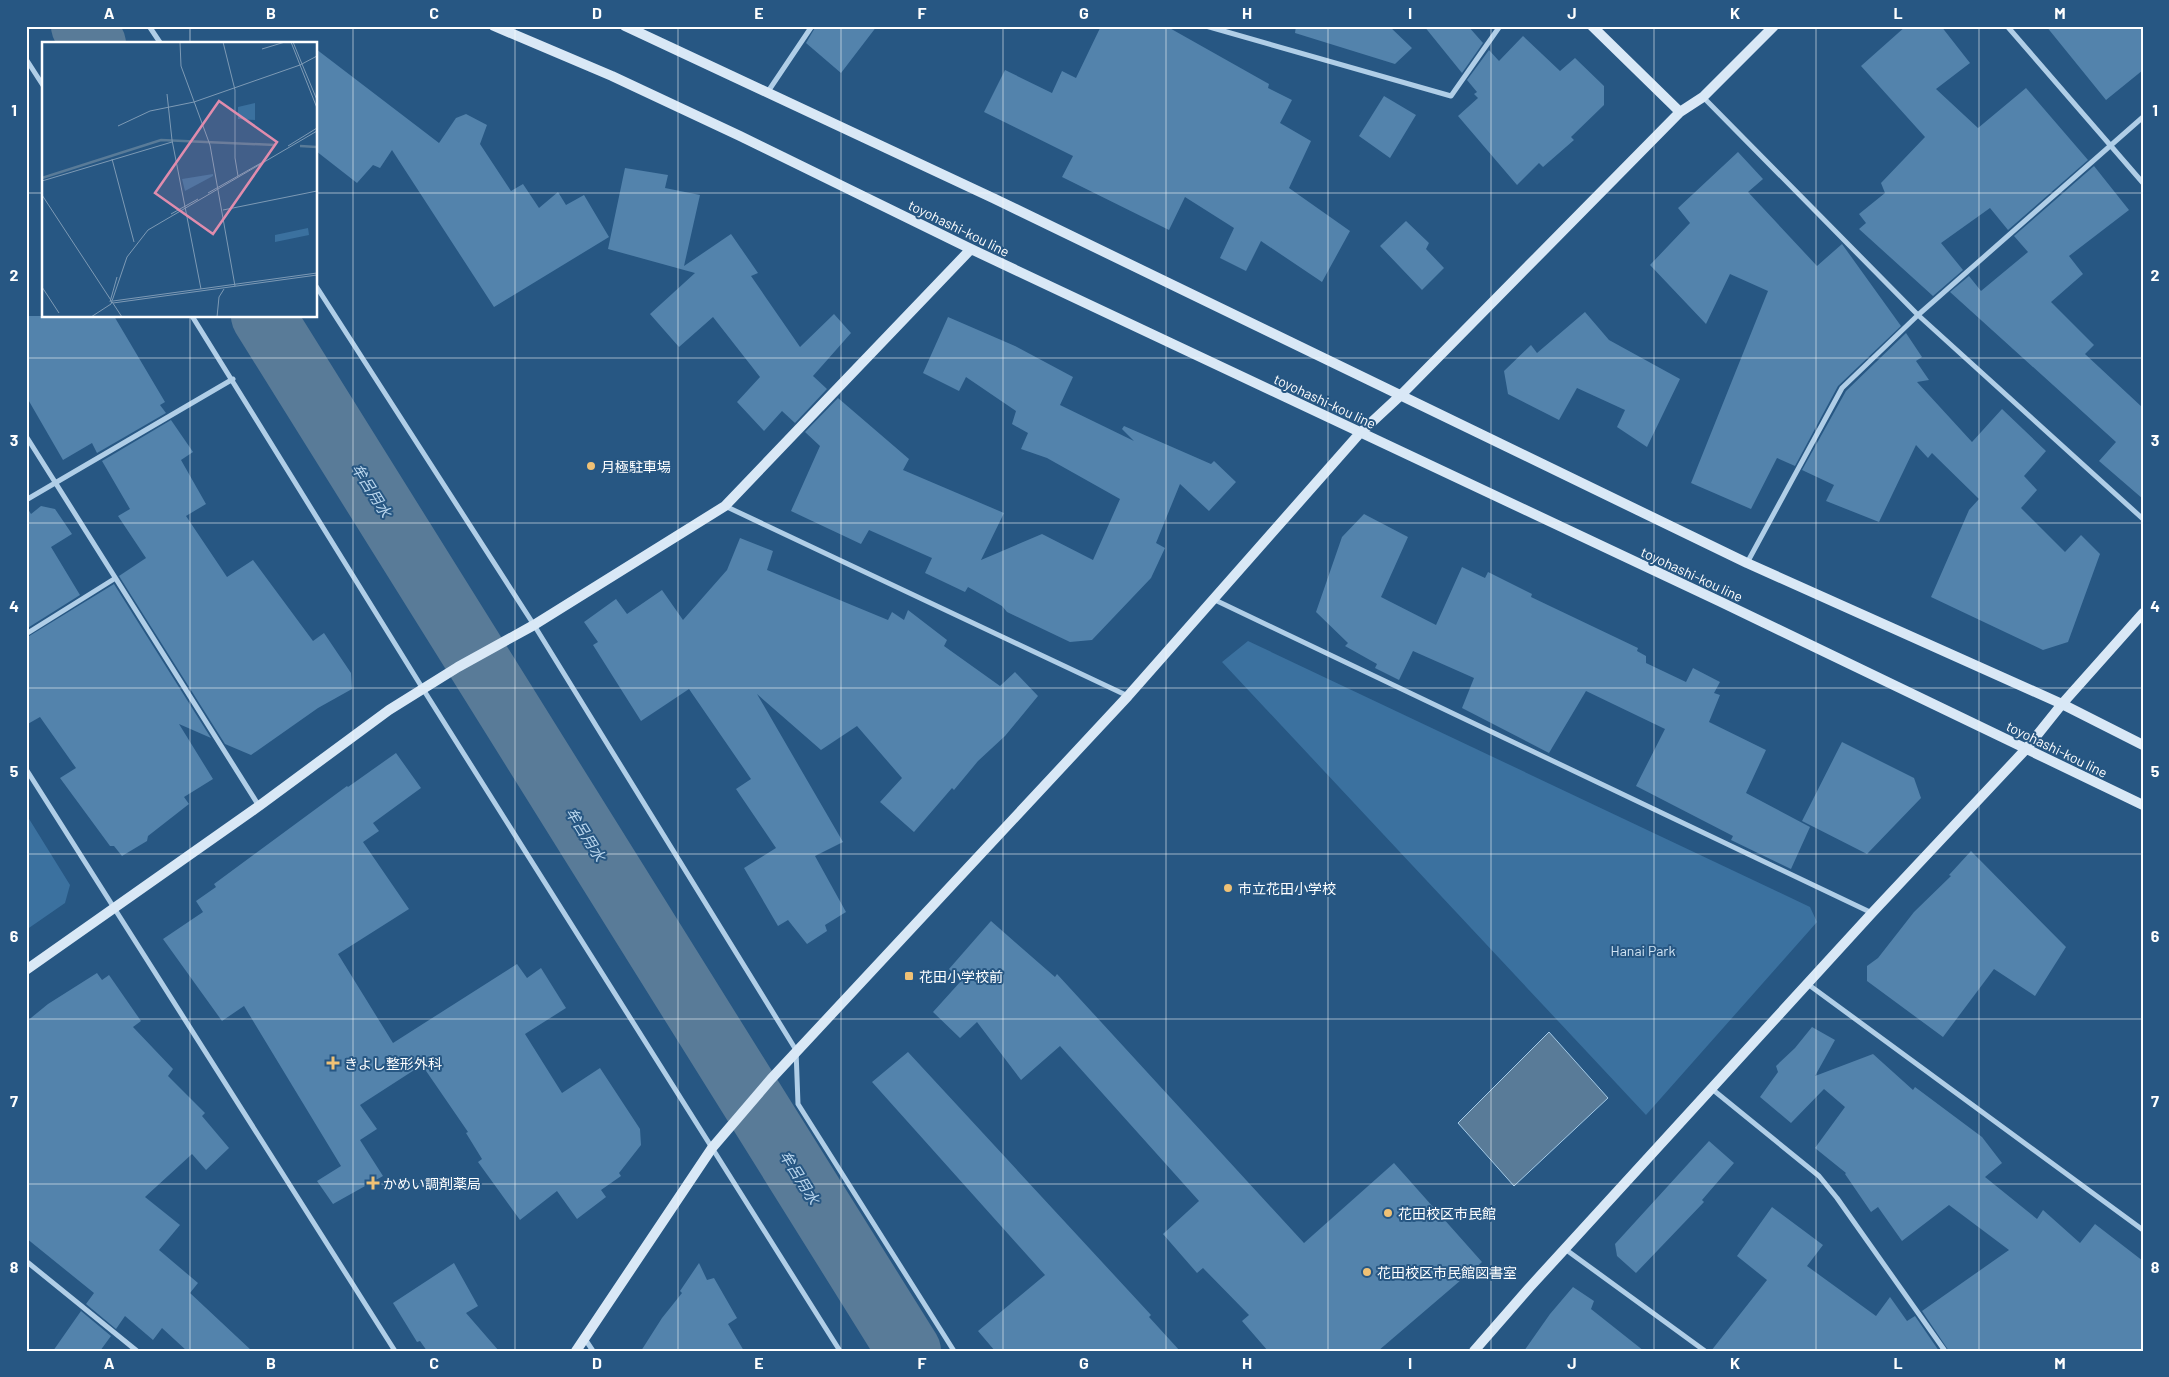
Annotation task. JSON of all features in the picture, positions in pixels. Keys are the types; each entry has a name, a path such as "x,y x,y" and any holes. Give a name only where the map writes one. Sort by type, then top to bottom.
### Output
{"street":[{"path":"150,26 160,42"},
{"name":"toyohashi-kou line","path":"494,26 612,76 971,249 2143,805"},
{"path":"625,26 645,30 767,93 995,199 1402,394 1747,563 2062,704 2143,745"},
{"path":"767,93 812,26"},
{"path":"1206,26 1450,96 1500,26"},
{"path":"1592,26 1680,112"},
{"path":"576,1351 712,1148 796,1050 1128,696 1360,433 1402,394 1680,112 1703,97 1774,26"},
{"path":"2007,26 2143,183"},
{"path":"26,59 42,83"},
{"path":"1703,97 1918,315 2143,519"},
{"path":"1747,563 1842,388 1918,315 2110,144 2143,117"},
{"path":"26,970 259,806 389,710 458,667 534,625 725,506 971,249"},
{"path":"318,289 534,625 796,1050 798,1104 954,1351"},
{"path":"193,318 423,689 840,1351"},
{"path":"26,500 233,380"},
{"path":"26,436 114,579 259,806"},
{"path":"725,506 1128,696"},
{"path":"26,634 114,579"},
{"path":"1214,600 1872,913"},
{"path":"1474,1351 1872,913 2026,749 2062,704 2143,613"},
{"path":"26,769 395,1351"},
{"path":"1808,985 2143,1230"},
{"path":"1712,1089 1819,1176 1837,1198 1945,1351"},
{"path":"1565,1249 1705,1351"},
{"path":"26,1261 137,1351"},
{"path":"585,1339 593,1351"}],"green space":[{"name":"Hanai Park","path":"1248,641 1810,907 1817,922 1646,1115 1222,662"},
{"path":"26,814 70,885 65,903 26,930"}],"shaded area":[{"path":"1549,1032 1608,1098 1514,1186 1458,1123"}],"building":[{"path":"816,26 877,26 841,73 806,43"},
{"path":"1101,26 1166,26 1269,84 1268,88 1292,100 1280,123 1311,141 1289,188 1350,231 1322,282 1261,241 1246,271 1220,258 1234,228 1185,197 1169,230 1062,177 1073,156 984,112 1005,70 1052,93 1062,71 1076,78"},
{"path":"1296,26 1389,26 1412,48 1395,64 1295,33"},
{"path":"1424,26 1468,26 1483,43 1462,73"},
{"path":"1906,26 1941,26 1970,63 1936,89 1978,128 2026,88 2088,160 2008,230 1990,208 1941,243 1963,270 1933,296 1859,229 1866,223 1859,214 1885,193 1881,183 1925,137 1861,66"},
{"path":"2046,26 2143,26 2143,70 2106,100"},
{"path":"1523,36 1560,71 1575,58 1604,86 1604,105 1571,137 1574,140 1543,167 1539,163 1517,185 1458,116 1478,98 1474,94 1477,92 1467,80 1489,50 1499,61"},
{"path":"318,51 439,143 456,118 466,114 487,125 480,144 511,191 523,184 539,208 558,192 566,205 584,195 609,237 494,307 392,150 380,168 373,165 357,183 318,153"},
{"path":"1384,96 1416,115 1390,158 1359,136"},
{"path":"1738,152 1763,179 1748,192 1817,266 1842,244 1901,326 1838,386 1795,466 1777,458 1751,509 1691,483 1768,291 1730,274 1706,324 1650,265 1690,223 1678,208"},
{"path":"2094,166 2129,210 2069,256 2083,274 2051,302 2094,345 2085,354 2143,408 2143,499 2099,461 2116,442 1950,292 1969,276 1981,291 2028,252 2014,236"},
{"path":"625,168 668,175 665,188 700,195 684,266 731,234 758,273 751,276 800,347 834,314 851,333 813,376 827,389 795,423 782,411 764,431 737,402 760,377 713,317 679,347 650,314 695,273 608,249"},
{"path":"1406,221 1429,243 1426,249 1444,268 1422,290 1380,246"},
{"path":"1585,312 1609,340 1680,379 1647,447 1617,427 1625,410 1577,388 1559,420 1508,394 1504,371 1531,345 1537,353"},
{"path":"26,316 42,316 42,318 115,318 165,402 160,405 166,413 97,453 92,443 63,460 26,396"},
{"path":"948,317 1015,346 1073,377 1060,405 1134,441 1122,429 1124,426 1211,464 1214,461 1236,482 1209,511 1180,484 1156,543 1165,548 1151,578 1092,640 1070,642 1007,612 1002,606 968,587 965,592 925,573 932,558 869,530 861,544 791,511 820,446 805,432 838,398 909,459 903,470 1004,513 981,560 1042,534 1093,560 1120,499 1047,458 1021,449 1028,433 1012,424 1016,411 966,377 959,391 923,373"},
{"path":"1906,333 1922,357 1916,361 1929,380 1917,382 1972,442 2002,409 2046,451 2024,476 2037,490 2021,508 2065,552 2081,535 2100,554 2068,642 2043,650 1931,597 1969,510 1979,499 1932,453 1928,458 1916,445 1879,522 1826,501 1834,485 1802,470 1846,391"},
{"path":"171,420 193,452 181,460 206,504 186,516 227,577 253,560 313,641 324,633 351,673 352,689 318,708 251,755 225,744 119,576 146,558 118,516 130,509 102,461"},
{"path":"26,506 31,514 41,506 55,509 72,534 51,547 80,595 26,629"},
{"path":"1364,514 1408,537 1381,597 1436,625 1462,567 1485,578 1488,572 1532,594 1531,597 1638,648 1637,651 1646,656 1646,663 1686,682 1693,668 1720,682 1714,693 1720,695 1709,722 1766,750 1746,793 1810,827 1791,869 1731,840 1733,836 1636,786 1665,729 1586,691 1549,753 1462,708 1474,678 1413,651 1399,680 1375,668 1377,664 1345,646 1348,643 1316,612 1342,537"},
{"path":"740,538 773,551 767,570 888,620 892,612 904,620 908,610 947,640 944,646 1000,686 1015,672 1038,696 1005,736 978,761 954,790 952,788 914,832 880,802 902,778 857,726 821,750 757,694 843,842 815,856 846,912 825,925 827,931 807,944 788,920 778,926 744,868 776,848 736,789 751,779 689,689 641,721 593,645 598,642 584,622 616,599 627,614 662,590 683,620 727,570"},
{"path":"114,584 211,738 179,724 213,779 184,797 189,804 148,836 147,841 122,856 114,846 110,846 60,778 76,768 40,717 26,725 26,638"},
{"path":"1842,742 1914,778 1921,798 1867,854 1802,821"},
{"path":"396,753 421,788 373,823 379,831 363,842 409,909 338,954 393,1043 517,964 527,978 541,968 566,1008 525,1034 562,1093 600,1068 640,1129 641,1145 619,1173 621,1176 601,1190 606,1197 577,1219 557,1191 520,1220 478,1162 482,1159 466,1133 468,1132 422,1065 360,1105 377,1129 360,1140 383,1176 333,1204 317,1181 341,1166 244,1006 222,1021 163,939 203,912 196,901 216,887 214,884 347,786"},
{"path":"1971,851 2066,947 2035,996 1994,969 1943,1037 1867,981 1867,966 1878,958 1914,912 1951,876 1949,875"},
{"path":"991,921 1055,977 1057,974 1304,1243 1394,1163 1482,1262 1378,1351 1268,1351 1242,1321 1249,1315 1203,1268 1197,1273 1163,1234 1199,1201 1060,1046 1021,1080 977,1022 960,1038 933,1012 961,981 949,969"},
{"path":"97,973 102,980 109,975 141,1021 133,1027 173,1069 168,1076 205,1113 202,1116 229,1148 206,1170 192,1154 145,1197 180,1225 159,1250 198,1283 190,1293 252,1351 187,1351 162,1328 153,1340 125,1316 116,1329 86,1304 94,1293 26,1238 26,1022 48,1004"},
{"path":"1812,1027 1835,1040 1815,1076 1873,1054 1913,1090 1915,1087 1982,1137 2002,1163 1985,1177 2037,1219 2043,1210 2080,1243 2095,1224 2143,1261 2143,1351 1949,1351 1922,1311 2009,1250 1949,1205 1902,1241 1878,1207 1871,1212 1846,1173 1815,1148 1845,1107 1824,1089 1791,1123 1760,1097 1778,1072 1776,1066 1795,1048"},
{"path":"908,1052 1151,1315 1149,1317 1180,1351 995,1351 978,1331 1045,1275 872,1082"},
{"path":"1709,1141 1734,1163 1702,1200 1704,1202 1636,1273 1617,1256 1615,1244"},
{"path":"1772,1207 1823,1245 1807,1266 1876,1316 1890,1297 1907,1321 1915,1316 1939,1351 1711,1351 1767,1280 1737,1256"},
{"path":"454,1263 478,1306 466,1313 499,1351 427,1351 420,1341 417,1342 393,1303"},
{"path":"699,1263 707,1280 714,1278 737,1318 728,1324 744,1351 641,1351 662,1318 682,1293 680,1291"},
{"path":"1573,1287 1594,1301 1591,1309 1644,1351 1524,1351 1550,1314"},
{"path":"81,1311 111,1336 100,1351 53,1351"}],"waterway":[{"name":"牟呂用水","path":"83,26 93,42"},
{"name":"牟呂用水","path":"264,318 909,1351"}],"place":[{"name":"月極駐車場","path":"591,466"},
{"name":"市立花田小学校","path":"1228,888"},
{"name":"花田小学校前","path":"909,976"},
{"name":"きよし整形外科","path":"333,1063"},
{"name":"かめい調剤薬局","path":"373,1183"},
{"name":"花田校区市民館","path":"1388,1213"},
{"name":"花田校区市民館図書室","path":"1367,1272"}]}
